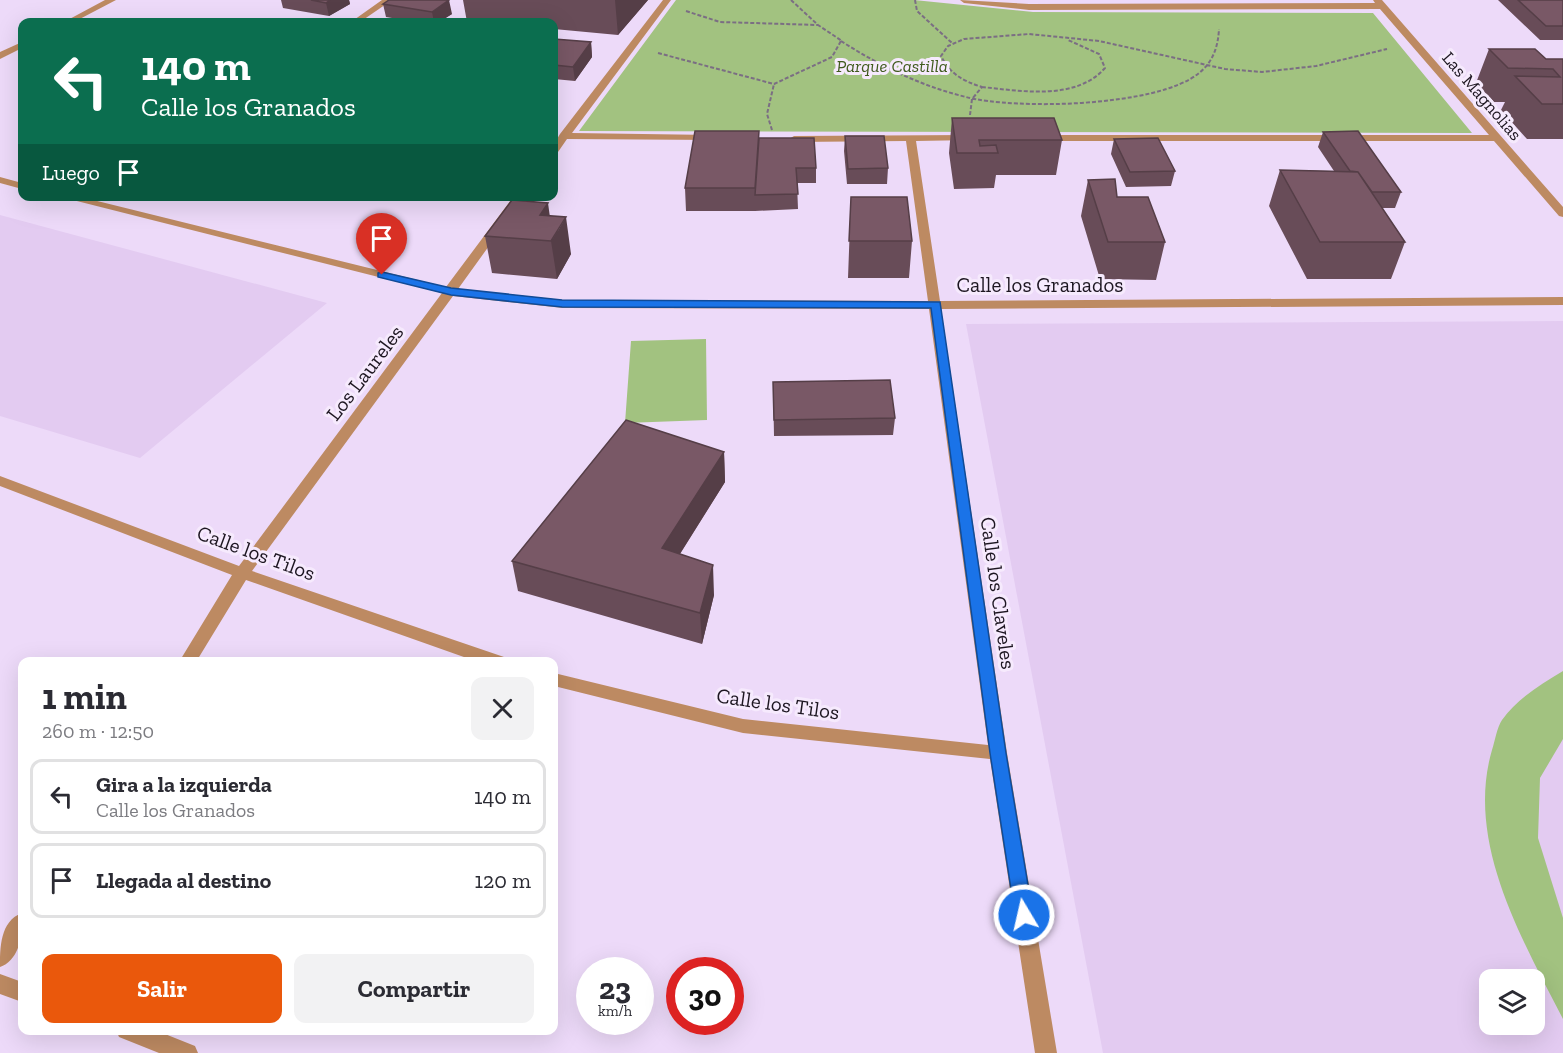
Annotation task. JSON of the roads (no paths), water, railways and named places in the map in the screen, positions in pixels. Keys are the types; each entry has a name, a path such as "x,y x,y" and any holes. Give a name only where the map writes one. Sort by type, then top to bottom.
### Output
{"street":[{"path":"76,18 112,0"},
{"path":"361,18 388,0"},
{"path":"964,0 1029,7 1134,3 1380,3"},
{"path":"558,144 666,2"},
{"name":"Las Magnolias","path":"1380,3 1563,214"},
{"path":"0,57 18,47"},
{"path":"564,136 728,138"},
{"path":"775,139 981,138"},
{"path":"1029,138 1496,138"},
{"name":"Calle los Claveles","path":"911,139 998,753 1046,1053"},
{"path":"0,180 18,185"},
{"name":"Calle los Granados","path":"96,201 451,292 562,304 936,305 1563,301"},
{"name":"Los Laureles","path":"190,657 242,573 516,201"},
{"name":"Calle los Tilos","path":"0,481 242,573 484,657"},
{"name":"Calle los Tilos","path":"558,681 743,726 998,753"},
{"path":"0,957 18,928"},
{"path":"0,984 18,991"},
{"path":"139,1035 187,1053"}],"park label":[{"name":"Parque Castilla","path":"892,66"}]}
